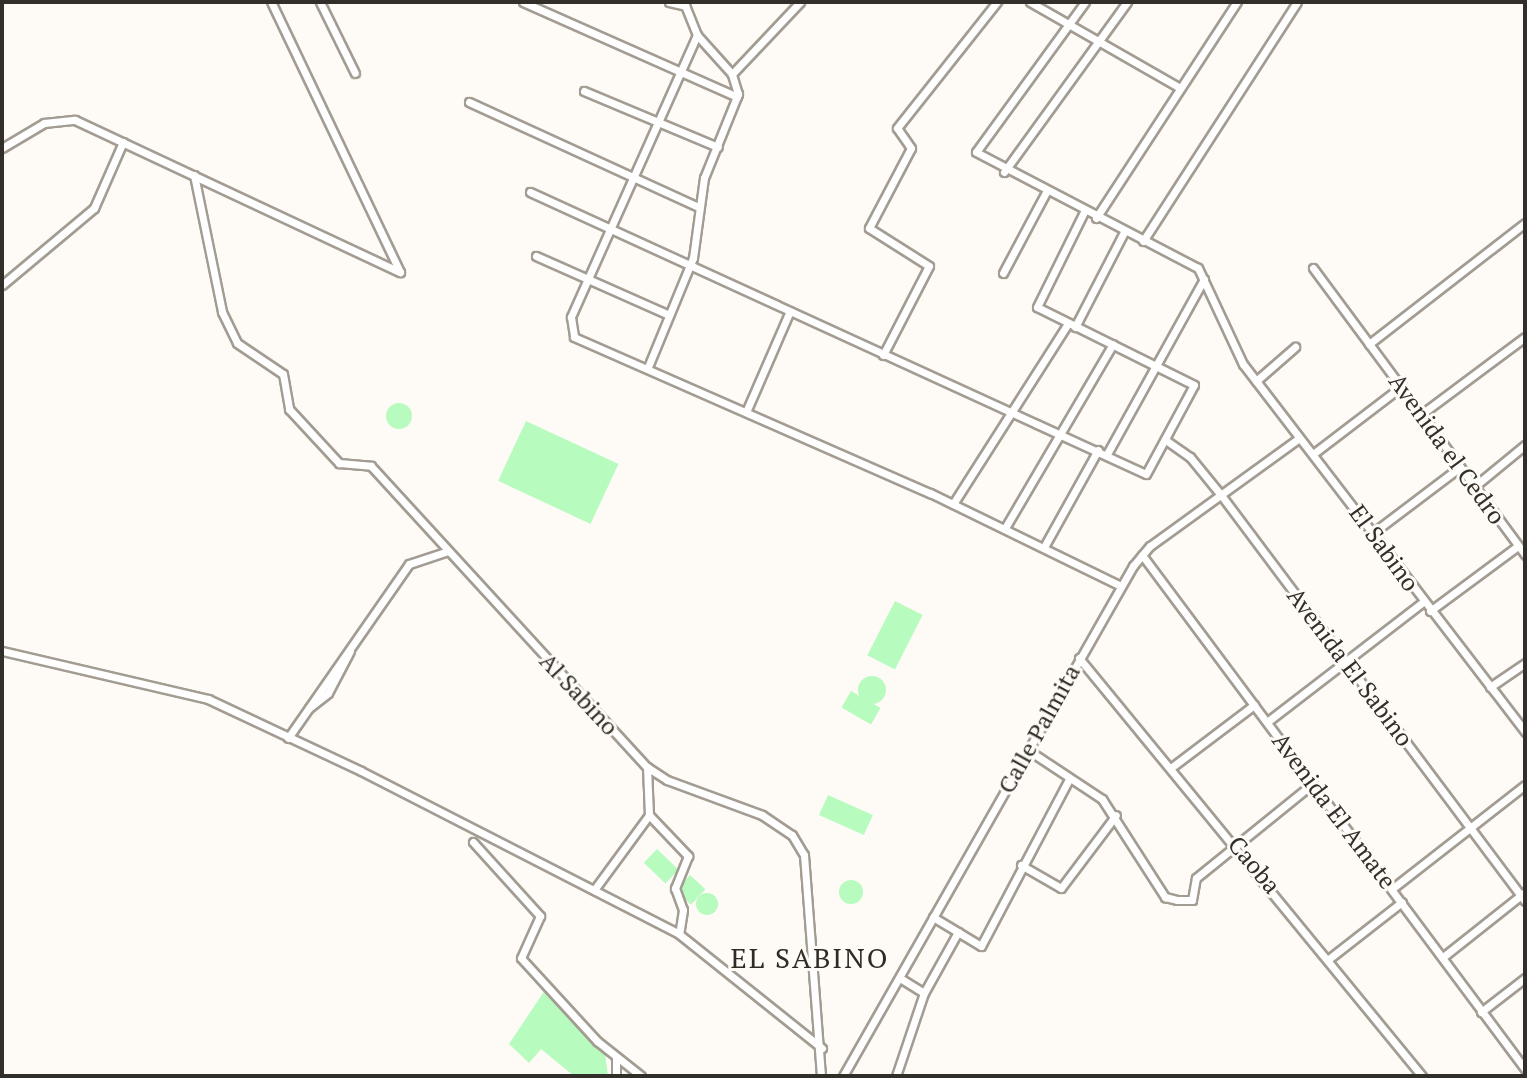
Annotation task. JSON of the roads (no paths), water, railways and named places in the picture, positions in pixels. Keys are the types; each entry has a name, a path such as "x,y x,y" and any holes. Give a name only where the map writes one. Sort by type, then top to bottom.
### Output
{"street":[{"path":"2,148 62,118 122,142 400,272 271,2"},
{"path":"320,2 355,73"},
{"path":"523,2 737,97"},
{"path":"648,367 690,264 698,206 737,97 732,74 697,35 685,4 669,2"},
{"path":"732,74 800,2"},
{"path":"883,355 929,266 870,233 911,148 897,128 997,2"},
{"path":"1030,2 1096,45 1180,88"},
{"path":"1085,2 975,148 1004,172 1191,262 1205,278 1107,454"},
{"path":"1004,172 1127,2"},
{"path":"1096,218 1237,2"},
{"path":"1143,241 1297,2"},
{"path":"697,35 610,227 570,330 1005,528 1121,586"},
{"path":"584,91 718,148"},
{"path":"470,102 698,206"},
{"path":"2,285 94,208 122,142"},
{"name":"Al Sabino","path":"194,175 222,312 237,343 283,374 289,409 339,463 371,466 647,767 667,780 762,815 792,835 804,855 822,1048 821,1076"},
{"path":"530,192 1146,474 1194,389 1158,366 1039,311 1036,302 1084,212"},
{"path":"1003,272 1046,192"},
{"path":"1369,344 1525,223"},
{"path":"953,504 1071,326 1124,232"},
{"path":"536,256 669,315"},
{"name":"Avenida el Cedro","path":"1313,268 1423,413 1525,555"},
{"name":"El Sabino","path":"1205,278 1214,313 1243,364 1525,732"},
{"path":"746,412 790,311"},
{"path":"1423,413 1525,337"},
{"path":"1005,528 1056,433 1113,344"},
{"path":"1256,381 1296,347"},
{"path":"1313,454 1402,386"},
{"name":"Calle Palmita","path":"844,1076 1079,658 1142,555 1299,438"},
{"name":"Avenida El Sabino","path":"1167,441 1190,457 1221,495 1343,661 1524,897"},
{"path":"1475,486 1525,446"},
{"path":"1044,547 1098,450"},
{"path":"1374,532 1460,467"},
{"path":"1430,611 1518,546"},
{"path":"289,738 409,564 448,551"},
{"name":"Avenida El Amate","path":"1142,555 1312,785 1393,888 1525,1069"},
{"path":"1267,722 1423,602"},
{"path":"2,651 208,699 289,738 679,934 822,1048"},
{"name":"Caoba","path":"1079,658 1238,846 1422,1076"},
{"path":"1490,687 1525,663"},
{"path":"1172,766 1254,705"},
{"path":"1028,750 1116,815 1165,897 1192,900 1196,878 1312,785"},
{"path":"594,890 649,815 647,767"},
{"path":"933,917 981,946 1021,865 1069,779"},
{"path":"1393,888 1469,826 1525,785"},
{"path":"649,815 688,856 676,888 683,910 679,934"},
{"path":"1021,865 1065,887 1116,815"},
{"path":"473,842 540,916 521,958 616,1059 641,1076"},
{"path":"1443,957 1524,897"},
{"path":"1329,958 1402,902"},
{"path":"896,1076 924,993 958,932"},
{"path":"900,978 924,993"},
{"path":"1481,1012 1525,978"},
{"path":"616,1059 616,1076"}],"district":[{"name":"EL SABINO","path":"810,958"}]}
